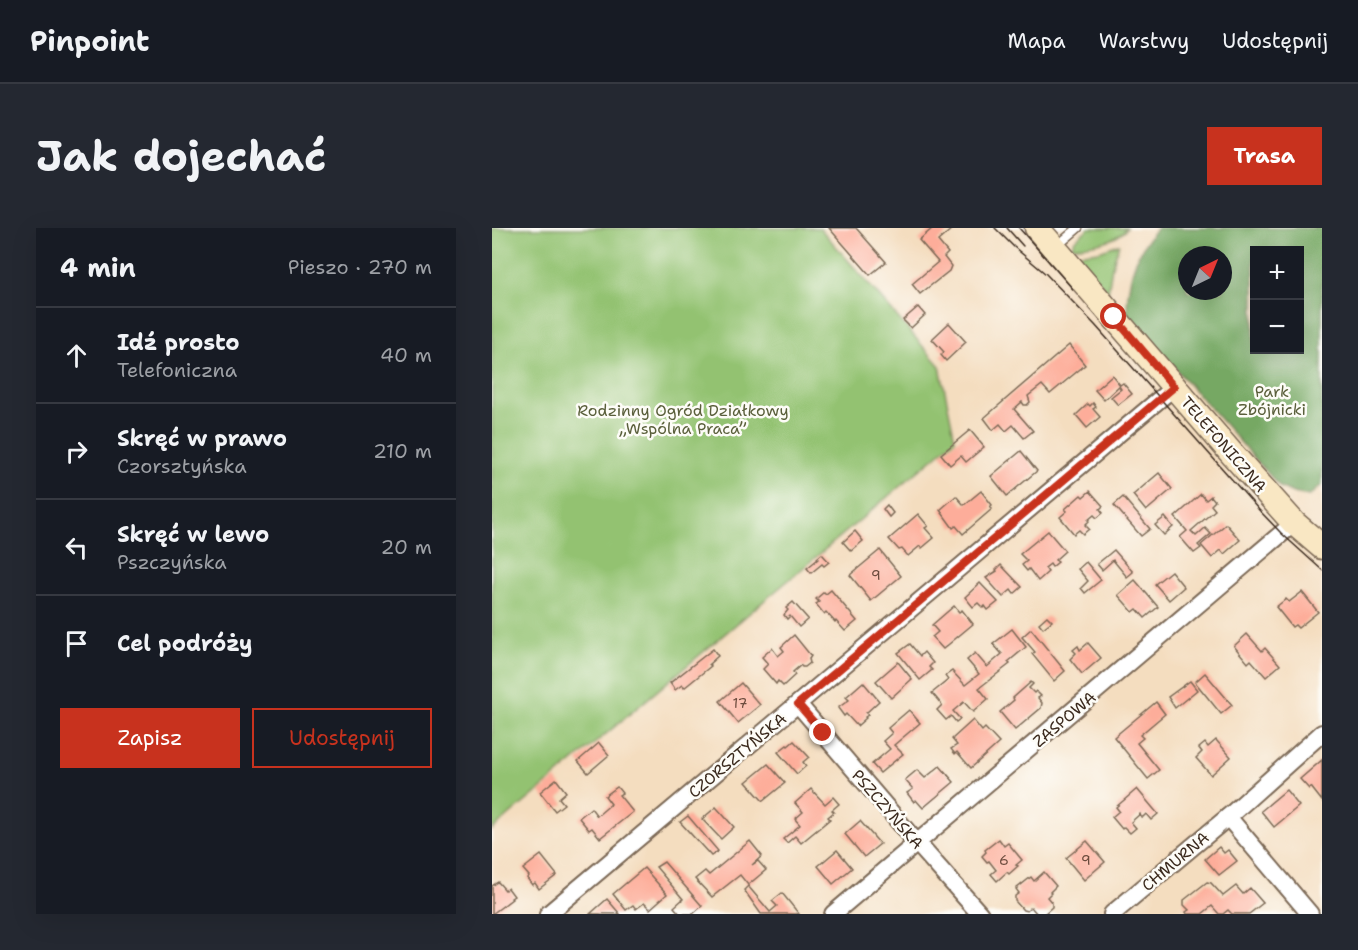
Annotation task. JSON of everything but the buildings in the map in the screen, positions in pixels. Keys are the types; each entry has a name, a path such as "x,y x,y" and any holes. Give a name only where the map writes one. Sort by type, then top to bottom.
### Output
{"street":[{"name":"TELEFONICZNA","path":"1037,228 1294,523 1322,547"},
{"name":"CZORSZTYŃSKA","path":"548,914 1174,387"},
{"name":"ZASPOWA","path":"833,914 1294,523"},
{"name":"PSZCZYŃSKA","path":"798,704 980,914"},
{"name":"CHMURNA","path":"1122,911 1322,733"},
{"path":"1228,817 1310,914"}],"lane":[{"path":"1054,249 1078,228"}],"green space":[{"name":"Rodzinny Ogród Działkowy „Wspólna Praca”","path":"492,228 820,228 940,366 955,440 492,830"},
{"path":"1089,228 1127,228 1109,240 1071,247 1075,240"},
{"name":"Park Zbójnicki","path":"1157,228 1322,228 1322,485 1309,496 1293,493 1280,487 1127,314 1131,279 1143,247"},
{"path":"1119,244 1108,292 1075,254 1099,251"}],"tram line":[{"path":"995,228 1046,274 1095,325 1259,510 1322,570"},
{"path":"1007,228 1023,246"},
{"path":"1019,228 1073,289"}],"route":[{"path":"823,733 798,704 1174,387 1114,317"}]}
